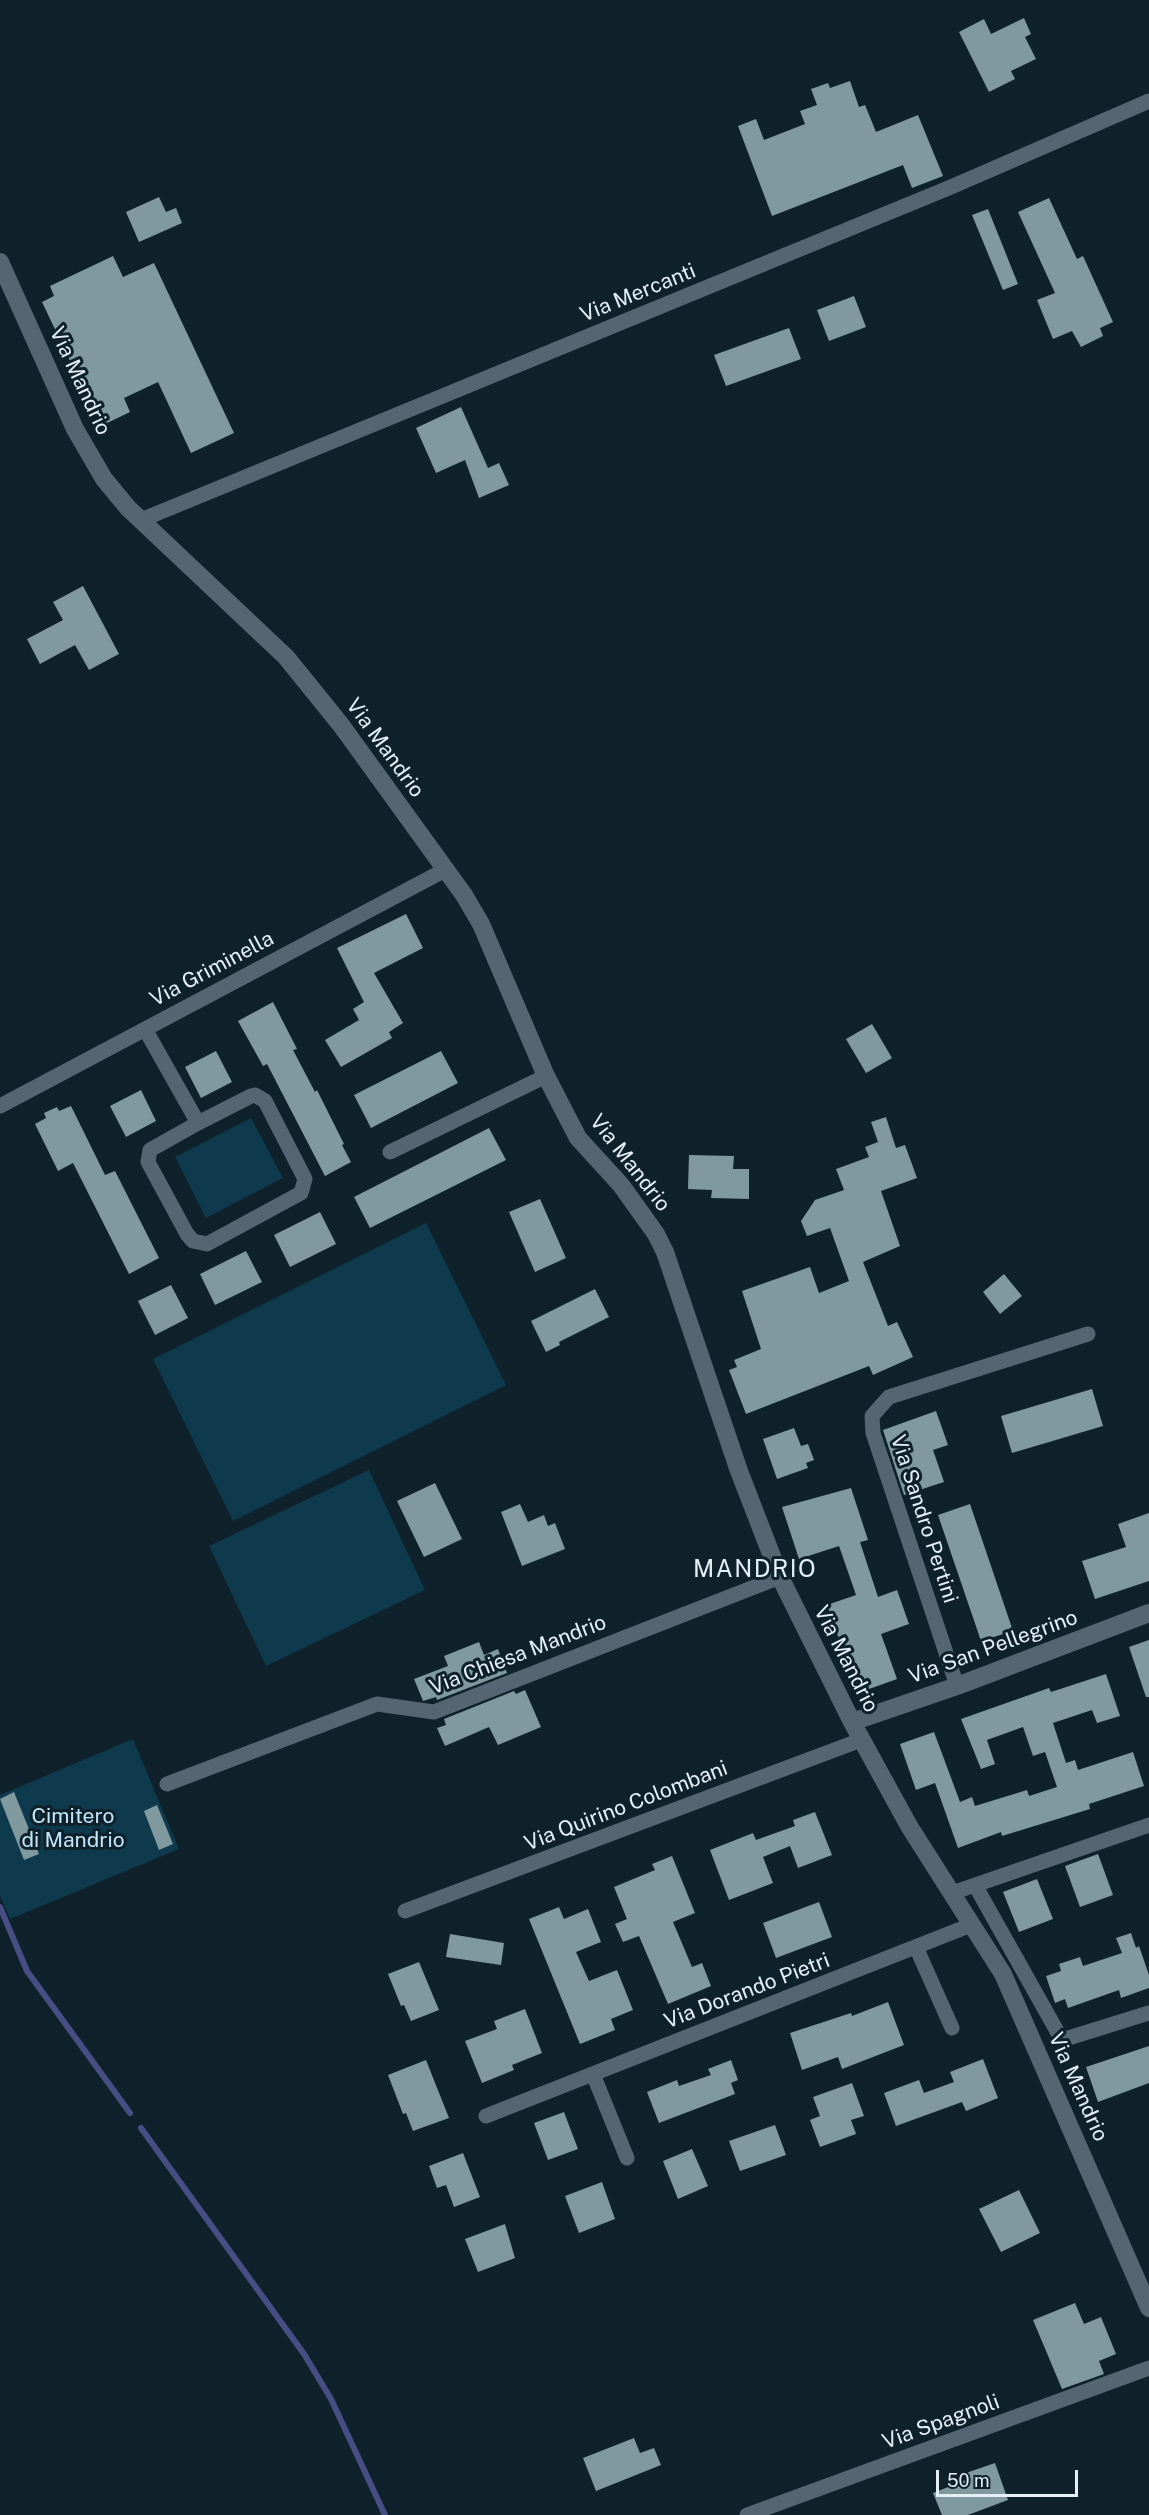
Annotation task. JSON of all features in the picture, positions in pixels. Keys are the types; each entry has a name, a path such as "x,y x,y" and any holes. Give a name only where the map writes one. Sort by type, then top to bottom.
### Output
{"street":[{"name":"Via Mercanti","path":"141,520 951,187 1149,101"},
{"name":"Via Mandrio","path":"0,262 75,429 104,479 141,520 258,629 305,679 347,733 464,895 481,924 546,1076 578,1138 634,1202 665,1252 740,1471 780,1577 861,1740 909,1826 1003,1974 1149,2308"},
{"name":"Via Griminella","path":"0,1106 445,870"},
{"path":"145,1029 198,1123"},
{"path":"390,1152 546,1076"},
{"path":"255,1095 265,1101 304,1179 301,1193 207,1244 193,1241 148,1162 150,1150 198,1123 251,1096 255,1095"},
{"name":"Via Sandro Pertini","path":"957,1686 873,1433 872,1416 889,1397 1088,1334"},
{"name":"Via Chiesa Mandrio","path":"167,1784 377,1704 434,1712 780,1577"},
{"name":"Via San Pellegrino","path":"852,1722 957,1686 1149,1613"},
{"name":"Via Quirino Colombani","path":"405,1911 861,1740"},
{"path":"952,1893 1149,1825"},
{"path":"975,1885 1062,2040 1149,2013"},
{"name":"Via Dorando Pietri","path":"486,2116 971,1925"},
{"path":"916,1947 952,2028"},
{"path":"593,2074 627,2158"},
{"name":"Via Spagnoli","path":"747,2515 1149,2368"}],"green space":[{"path":"251,1118 283,1178 206,1218 175,1157"},
{"path":"426,1223 506,1385 233,1521 153,1359"},
{"path":"369,1470 425,1590 266,1666 209,1546"},
{"name":"Cimitero di Mandrio","path":"133,1739 179,1849 10,1919 0,1896 0,1795"}],"building":[{"path":"1024,18 1031,34 1025,37 1036,59 1011,71 1015,79 989,92 959,32 984,19 991,34"},
{"path":"850,81 859,107 865,105 876,132 918,115 943,176 912,188 903,165 772,216 738,126 756,119 764,140 805,124 800,111 817,105 811,89 828,83 830,88"},
{"path":"159,197 166,212 176,208 182,223 139,242 126,212"},
{"path":"1049,198 1077,259 1083,256 1113,322 1100,328 1103,336 1081,347 1072,331 1053,339 1037,300 1055,293 1018,212"},
{"path":"988,209 1018,284 1003,290 972,215"},
{"path":"113,256 123,277 154,263 234,433 191,453 158,382 124,398 130,412 101,426 42,302 54,296 50,286"},
{"path":"854,296 866,327 829,341 817,310"},
{"path":"789,328 801,359 726,386 714,355"},
{"path":"461,407 488,468 499,463 509,485 479,498 465,460 436,473 416,428"},
{"path":"83,586 119,654 89,670 75,645 40,664 27,639 63,620 53,602"},
{"path":"406,914 423,948 374,973 403,1023 389,1032 392,1038 341,1067 325,1040 359,1020 353,1009 364,1002 337,948"},
{"path":"273,1002 297,1049 293,1050 315,1092 317,1090 351,1162 325,1176 267,1064 263,1066 238,1021"},
{"path":"872,1024 892,1058 866,1073 846,1039"},
{"path":"216,1051 232,1082 201,1098 185,1067"},
{"path":"441,1051 458,1083 371,1128 354,1095"},
{"path":"141,1090 156,1121 126,1137 110,1106"},
{"path":"71,1106 105,1175 115,1171 159,1258 129,1274 73,1163 58,1171 35,1124 46,1118 44,1113 57,1107 59,1111"},
{"path":"886,1117 896,1148 905,1145 917,1178 881,1191 900,1246 863,1262 888,1326 897,1322 913,1357 873,1375 869,1366 746,1414 729,1370 737,1367 734,1360 761,1349 742,1291 810,1267 819,1293 849,1281 830,1228 807,1236 801,1221 815,1200 844,1190 836,1169 869,1157 865,1147 878,1142 871,1122"},
{"path":"489,1128 506,1160 370,1228 354,1197"},
{"path":"689,1155 734,1156 733,1169 749,1169 749,1199 711,1198 712,1190 688,1189"},
{"path":"540,1199 566,1258 535,1272 509,1212"},
{"path":"320,1212 336,1244 290,1267 274,1235"},
{"path":"246,1251 262,1282 215,1305 200,1274"},
{"path":"1004,1274 1022,1296 1000,1314 983,1292"},
{"path":"171,1285 188,1318 155,1335 138,1301"},
{"path":"595,1289 609,1317 559,1342 560,1345 546,1352 531,1321"},
{"path":"1092,1389 1103,1426 1012,1453 1001,1416"},
{"path":"936,1411 948,1445 933,1450 944,1482 904,1495 883,1430"},
{"path":"794,1428 801,1446 808,1444 814,1460 806,1463 808,1468 777,1479 763,1439"},
{"path":"435,1483 462,1539 424,1557 397,1501"},
{"path":"851,1488 868,1540 860,1542 878,1597 897,1590 909,1624 881,1634 897,1679 858,1693 827,1605 856,1595 839,1546 799,1559 782,1507"},
{"path":"520,1504 528,1522 544,1515 548,1526 555,1523 565,1549 522,1566 501,1512"},
{"path":"970,1504 1013,1631 981,1641 938,1515"},
{"path":"1149,1513 1149,1581 1095,1599 1082,1561 1126,1547 1118,1524"},
{"path":"1149,1640 1149,1697 1146,1697 1129,1647"},
{"path":"479,1642 484,1655 498,1649 507,1673 437,1700 436,1697 423,1701 414,1679 448,1666 444,1656"},
{"path":"1106,1674 1120,1716 1097,1723 1092,1710 1053,1723 1066,1763 1075,1760 1078,1770 1133,1752 1144,1786 1089,1804 1090,1809 1002,1836 1001,1832 958,1848 935,1783 916,1790 900,1744 934,1732 960,1802 972,1797 975,1806 1027,1790 1029,1796 1057,1787 1045,1752 1033,1756 1023,1727 987,1740 995,1764 981,1769 961,1719 1049,1688 1051,1692"},
{"path":"525,1690 541,1727 498,1745 489,1727 445,1746 437,1728 446,1725 444,1719 514,1691 516,1694"},
{"path":"14,1792 39,1854 24,1860 0,1799"},
{"path":"157,1805 173,1844 159,1850 144,1811"},
{"path":"815,1812 832,1855 798,1868 790,1846 763,1857 773,1883 729,1900 710,1850 753,1833 756,1840 795,1826 793,1820"},
{"path":"1098,1854 1113,1895 1080,1907 1065,1866"},
{"path":"672,1856 695,1913 673,1922 692,1967 702,1963 711,1986 668,2004 639,1936 623,1942 615,1924 627,1919 614,1887 655,1870 652,1864"},
{"path":"1037,1879 1053,1919 1019,1932 1003,1892"},
{"path":"819,1902 832,1937 776,1958 763,1923"},
{"path":"559,1907 564,1919 588,1909 601,1942 576,1952 589,1981 617,1970 633,2010 611,2019 615,2030 580,2044 529,1919"},
{"path":"1131,1933 1136,1948 1139,1946 1149,1975 1149,1988 1121,1998 1119,1990 1068,2008 1065,1999 1055,2003 1046,1976 1061,1971 1059,1964 1080,1957 1083,1966 1122,1953 1116,1938"},
{"path":"450,1934 504,1943 501,1965 446,1957"},
{"path":"419,1962 439,2010 411,2021 404,2005 401,2006 388,1974"},
{"path":"888,2002 904,2045 842,2069 838,2057 802,2070 790,2033 851,2013 852,2016"},
{"path":"525,2009 542,2053 512,2065 514,2070 482,2083 465,2041 497,2029 494,2021"},
{"path":"1149,2046 1149,2083 1098,2102 1086,2067"},
{"path":"983,2059 998,2098 966,2111 962,2102 896,2126 884,2093 919,2080 924,2093 954,2082 950,2072"},
{"path":"426,2060 449,2118 413,2131 406,2113 403,2114 388,2075"},
{"path":"731,2060 738,2080 731,2083 735,2094 659,2123 647,2092 677,2080 679,2086 711,2075 708,2069"},
{"path":"852,2083 864,2116 851,2120 856,2134 820,2147 810,2120 820,2116 813,2097"},
{"path":"564,2112 578,2149 548,2160 534,2123"},
{"path":"775,2125 786,2155 740,2171 729,2141"},
{"path":"692,2149 708,2186 678,2199 663,2161"},
{"path":"463,2153 480,2197 454,2207 446,2185 437,2188 429,2166"},
{"path":"602,2182 615,2219 579,2233 565,2196"},
{"path":"1019,2190 1040,2233 1001,2252 979,2209"},
{"path":"505,2224 515,2258 478,2272 465,2239"},
{"path":"1075,2303 1084,2324 1101,2317 1116,2354 1099,2361 1104,2374 1062,2389 1033,2320"},
{"path":"634,2438 640,2453 654,2448 661,2465 596,2491 583,2458"},
{"path":"995,2463 1008,2500 968,2515 942,2515 933,2493 968,2479 966,2473"}],"waterway":[{"path":"0,1907 27,1971 130,2113"},
{"path":"141,2128 304,2354 331,2399 385,2515"}],"district":[{"name":"MANDRIO","path":"755,1570"}]}
